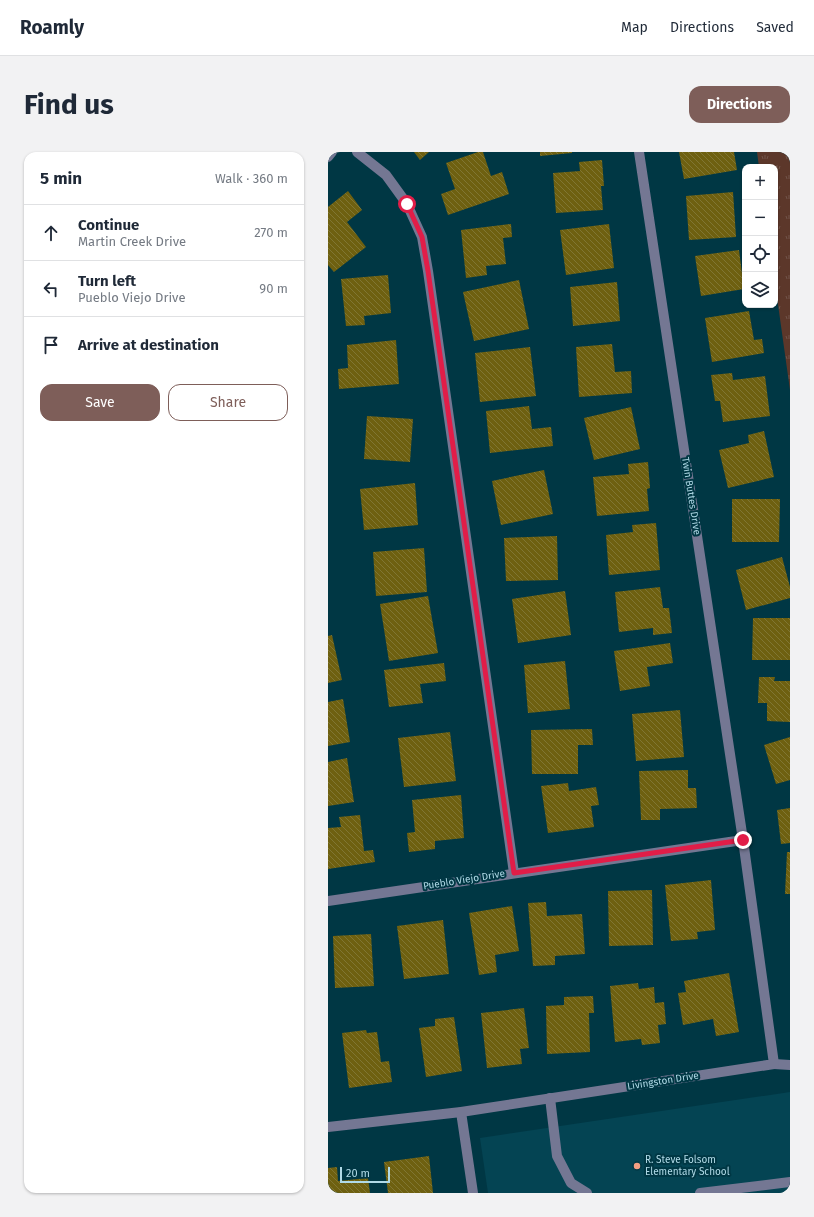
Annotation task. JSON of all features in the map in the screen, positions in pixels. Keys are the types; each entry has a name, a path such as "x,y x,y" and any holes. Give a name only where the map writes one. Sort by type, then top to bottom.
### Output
{"street":[{"path":"328,157 332,152"},
{"path":"357,152 386,175 407,204 422,237 514,873"},
{"name":"Twin Buttes Drive","path":"639,152 743,840"},
{"path":"743,840 774,1064"},
{"name":"Pueblo Viejo Drive","path":"328,901 743,840"},
{"name":"Livingston Drive","path":"328,1126 461,1112 774,1064 790,1065"},
{"path":"550,1098 557,1156 571,1183 587,1193"},
{"path":"461,1112 473,1193"},
{"path":"700,1193 790,1182"}],"shaded area":[{"name":"R. Steve Folsom Elementary School","path":"790,1092 790,1193 488,1193 480,1138"}],"green space":[{"path":"757,152 790,152 790,390 778,304 778,164 759,164"}],"building":[{"path":"414,152 429,152 420,160"},
{"path":"478,152 483,152 491,176 502,172 509,194 448,215 441,194 455,189 446,163"},
{"path":"540,152 572,152 572,153 540,156"},
{"path":"679,152 734,152 737,170 684,179"},
{"path":"602,160 604,186 601,186 603,210 556,213 553,173 580,171 579,162"},
{"path":"348,191 362,210 347,222 366,247 334,272 328,265 328,207"},
{"path":"733,192 736,237 689,240 686,196"},
{"path":"511,224 512,237 503,238 506,264 486,266 487,275 466,278 461,230"},
{"path":"609,224 614,268 566,275 560,230"},
{"path":"739,250 742,273 742,289 701,296 695,256"},
{"path":"388,275 391,313 364,316 365,325 346,326 341,279"},
{"path":"519,280 529,329 474,341 463,292"},
{"path":"617,282 620,321 573,326 570,287"},
{"path":"749,311 754,340 762,339 764,353 712,362 705,318"},
{"path":"396,340 399,384 339,389 338,369 348,368 347,345"},
{"path":"612,344 615,372 631,371 632,393 579,397 576,347"},
{"path":"530,347 536,396 480,402 475,353"},
{"path":"732,373 733,380 765,376 770,416 723,422 720,401 715,401 711,375"},
{"path":"529,406 532,429 551,427 553,446 490,453 486,411"},
{"path":"631,407 640,449 594,460 584,418"},
{"path":"367,416 413,419 410,462 364,459"},
{"path":"764,431 774,477 728,488 719,450 749,443 748,435"},
{"path":"648,462 650,488 647,489 649,511 597,516 593,477 629,474 628,464"},
{"path":"544,470 553,514 501,525 492,481"},
{"path":"415,483 418,525 364,530 360,489"},
{"path":"732,499 780,499 779,542 732,542"},
{"path":"656,523 660,570 609,575 606,535 633,532 632,525"},
{"path":"557,536 558,580 506,581 504,538"},
{"path":"424,548 427,592 376,596 373,552"},
{"path":"782,557 790,587 790,598 746,610 736,570"},
{"path":"660,587 663,608 669,608 672,633 653,635 653,628 619,632 615,592"},
{"path":"565,591 571,635 518,643 512,599"},
{"path":"428,596 438,653 389,661 380,604"},
{"path":"753,618 790,618 790,660 752,660"},
{"path":"332,635 342,680 328,683 328,636"},
{"path":"670,643 673,663 647,667 650,686 620,691 614,651"},
{"path":"565,661 570,709 528,713 524,665"},
{"path":"444,663 446,681 420,684 423,703 389,707 384,670"},
{"path":"759,677 775,677 774,681 790,681 790,722 767,721 767,703 758,703"},
{"path":"343,699 350,742 328,746 328,702"},
{"path":"680,710 684,757 636,761 632,714"},
{"path":"592,729 593,745 578,745 578,774 532,774 531,730"},
{"path":"450,732 456,781 404,787 398,738"},
{"path":"790,737 790,780 776,784 764,745"},
{"path":"347,758 354,802 328,806 328,762"},
{"path":"688,770 688,788 696,788 697,808 660,809 660,820 641,820 639,771"},
{"path":"568,783 569,791 596,787 599,805 591,806 594,827 548,833 541,786"},
{"path":"461,795 464,838 435,841 435,849 409,852 407,833 415,832 412,800"},
{"path":"790,808 790,843 781,844 777,810"},
{"path":"360,815 364,851 373,850 375,862 328,869 328,828 341,827 339,817"},
{"path":"787,852 790,852 790,894 785,894"},
{"path":"711,880 715,930 697,932 698,939 671,941 665,885"},
{"path":"652,890 653,945 609,946 608,891"},
{"path":"546,902 547,916 582,914 585,954 555,956 555,965 533,966 528,903"},
{"path":"512,906 519,951 495,955 497,972 479,975 469,913"},
{"path":"443,920 449,974 404,979 397,926"},
{"path":"371,934 374,986 335,988 333,936"},
{"path":"729,973 739,1032 716,1036 713,1019 683,1025 678,993 686,992 684,981"},
{"path":"638,983 639,989 654,987 655,1003 664,1002 666,1024 658,1025 660,1043 642,1045 641,1039 615,1042 610,986"},
{"path":"593,996 594,1013 589,1013 590,1052 547,1054 546,1006 564,1005 564,997"},
{"path":"524,1008 529,1048 520,1049 522,1064 487,1068 481,1013"},
{"path":"454,1017 462,1071 426,1077 419,1028 435,1026 435,1019"},
{"path":"366,1030 367,1033 377,1032 381,1062 389,1061 392,1082 349,1088 342,1033"},
{"path":"429,1156 433,1193 388,1193 384,1162"},
{"path":"337,1167 338,1181 368,1178 370,1193 328,1193 328,1168"}],"place":[{"name":"R. Steve Folsom Elementary School","path":"637,1166"}],"route":[{"path":"407,204 422,237 428,271 514,873 743,840"}]}
